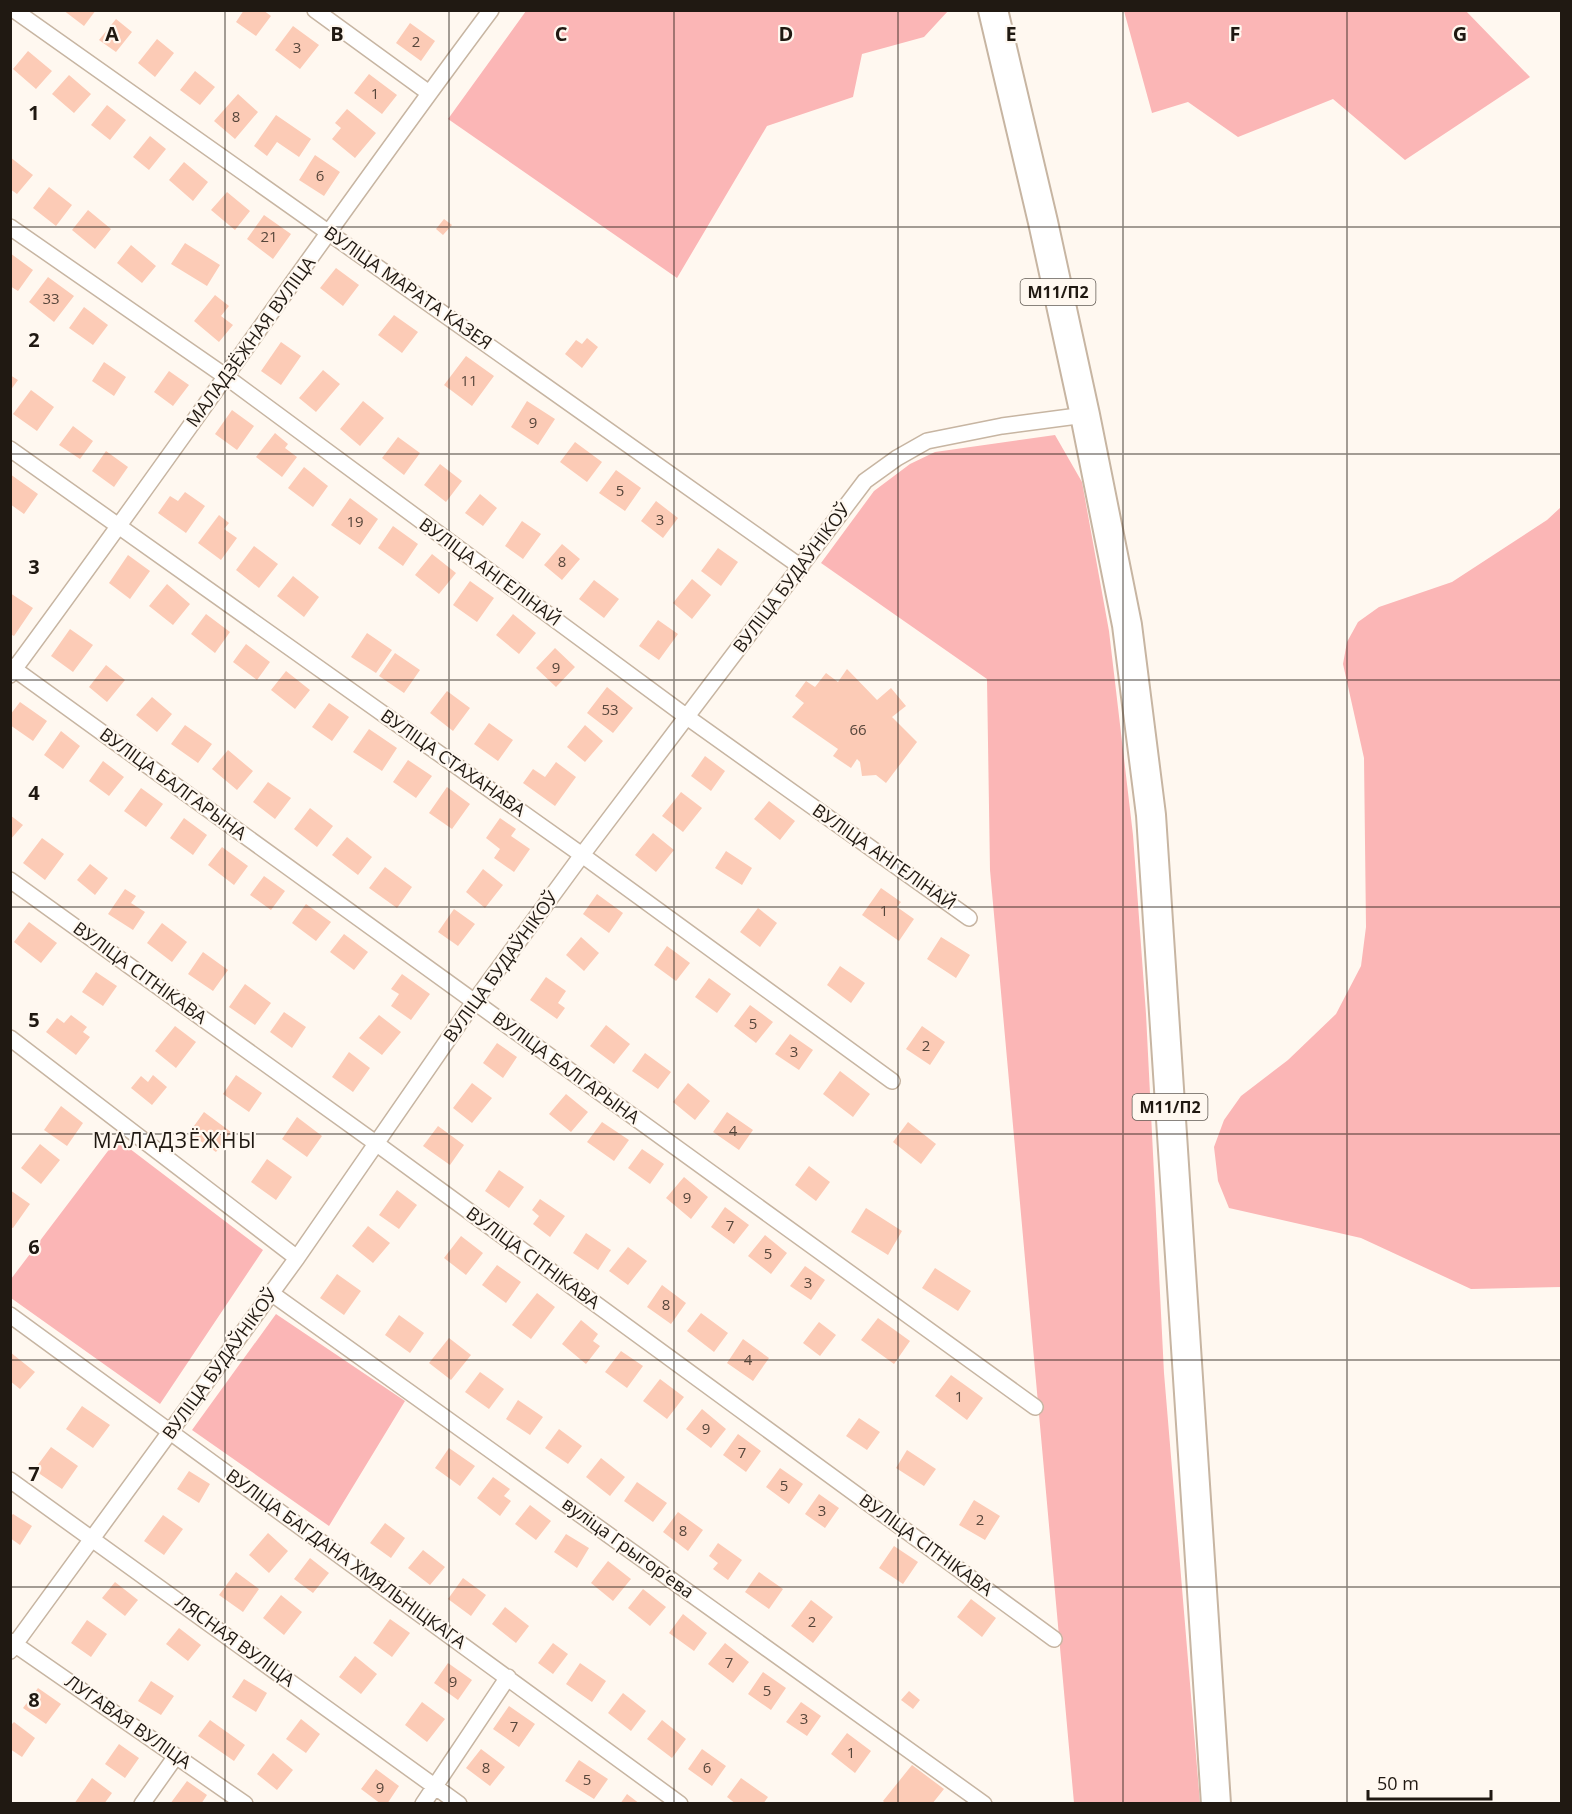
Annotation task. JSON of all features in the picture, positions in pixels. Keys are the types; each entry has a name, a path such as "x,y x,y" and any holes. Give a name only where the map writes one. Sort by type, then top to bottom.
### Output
{"highway":[{"name":"М11/П2","path":"993,10 1034,180 1085,415 1127,625 1151,814 1216,1803"}],"street":[{"name":"ВУЛІЦА МАРАТА КАЗЕЯ","path":"14,10 801,567"},
{"path":"315,10 429,93"},
{"name":"МАЛАДЗЁЖНАЯ ВУЛІЦА","path":"12,670 120,527 225,376 491,10"},
{"name":"ВУЛІЦА АНГЕЛІНАЙ","path":"10,227 225,376 687,717 969,918"},
{"name":"ВУЛІЦА БУДАЎНІКОЎ","path":"12,1645 272,1293 474,1002 582,855 865,482 897,458 927,441 983,429 1085,415"},
{"name":"ВУЛІЦА СТАХАНАВА","path":"10,449 582,855 892,1081"},
{"name":"ВУЛІЦА БАЛГАРЫНА","path":"12,670 1035,1407"},
{"name":"ВУЛІЦА СІТНІКАВА","path":"10,880 377,1144 1054,1639"},
{"path":"10,1038 297,1258"},
{"name":"вуліца Грыгорʼева","path":"272,1293 984,1803"},
{"name":"ВУЛІЦА БАГДАНА ХМЯЛЬНІЦКАГА","path":"10,1315 680,1803"},
{"name":"ЛЯСНАЯ ВУЛІЦА","path":"10,1480 459,1803"},
{"name":"ЛУГАВАЯ ВУЛІЦА","path":"12,1645 245,1803"},
{"path":"423,1803 508,1677"},
{"path":"142,1803 176,1756"}],"shaded area":[{"path":"526,11 948,11 924,37 862,54 853,97 767,126 677,278 448,119"},
{"path":"1124,11 1466,11 1530,77 1405,160 1333,99 1238,137 1188,102 1152,113"},
{"path":"1055,435 1082,482 1109,631 1133,835 1146,1014 1164,1373 1200,1803 1074,1803 990,870 987,679 821,563 874,491 910,464 935,452"},
{"path":"1561,507 1561,1287 1471,1289 1361,1238 1229,1208 1218,1181 1214,1147 1224,1120 1241,1096 1288,1060 1336,1014 1361,966 1366,927 1364,758 1343,664 1347,642 1358,622 1379,607 1452,582 1547,520"},
{"path":"117,1139 263,1250 160,1404 11,1298 11,1279"},
{"path":"276,1314 405,1401 329,1526 192,1430"}],"building":[{"path":"63,10 96,10 84,26"},
{"path":"244,10 263,10 271,16 256,36 236,22"},
{"path":"116,19 132,32 116,52 99,40"},
{"path":"410,23 435,41 421,61 396,43"},
{"path":"293,26 319,45 300,69 275,50"},
{"path":"157,39 174,53 155,77 138,63"},
{"path":"28,51 52,71 36,89 13,69"},
{"path":"195,71 215,87 200,105 180,90"},
{"path":"369,74 397,95 382,114 354,93"},
{"path":"69,75 91,94 74,113 52,94"},
{"path":"238,94 258,112 235,139 214,121"},
{"path":"107,105 126,120 110,140 91,125"},
{"path":"347,109 376,133 355,158 332,139 341,128 335,123"},
{"path":"276,115 311,139 299,157 277,142 267,156 254,146"},
{"path":"150,136 166,149 149,170 133,157"},
{"path":"315,155 340,172 324,196 299,180"},
{"path":"10,157 33,175 17,194 10,189"},
{"path":"184,162 208,182 193,201 169,180"},
{"path":"49,187 72,205 56,226 33,208"},
{"path":"227,192 250,211 235,230 211,210"},
{"path":"88,210 111,229 95,249 72,230"},
{"path":"264,215 291,234 273,259 247,239"},
{"path":"444,219 452,225 443,235 436,229"},
{"path":"185,243 220,265 207,286 171,264"},
{"path":"131,245 156,266 142,283 117,263"},
{"path":"10,253 33,270 18,291 10,286"},
{"path":"336,268 359,285 343,306 320,288"},
{"path":"48,277 74,296 54,322 29,302"},
{"path":"215,295 229,306 221,316 233,325 219,342 194,321"},
{"path":"84,307 108,325 93,345 69,328"},
{"path":"394,315 418,332 402,353 378,335"},
{"path":"587,338 598,347 582,368 565,354 576,340 582,344"},
{"path":"281,342 301,356 281,385 261,371"},
{"path":"466,356 494,376 472,406 444,385"},
{"path":"104,362 126,377 114,396 92,381"},
{"path":"323,370 340,384 316,412 299,398"},
{"path":"169,371 189,385 173,406 154,392"},
{"path":"10,375 18,380 10,391"},
{"path":"31,390 54,407 37,431 13,414"},
{"path":"363,401 384,418 360,446 340,429"},
{"path":"527,401 555,419 538,445 511,427"},
{"path":"232,410 254,426 237,450 215,434"},
{"path":"73,426 93,441 80,459 59,445"},
{"path":"275,433 288,444 285,448 297,457 282,477 256,457"},
{"path":"398,437 420,453 404,475 382,458"},
{"path":"575,442 602,462 587,482 560,462"},
{"path":"106,451 128,467 114,487 92,471"},
{"path":"440,464 462,481 446,502 424,485"},
{"path":"304,467 328,486 313,507 288,488"},
{"path":"616,470 641,488 625,511 599,493"},
{"path":"10,474 38,494 24,514 10,504"},
{"path":"185,492 205,506 186,533 158,513 170,496 178,501"},
{"path":"480,494 497,508 483,526 465,513"},
{"path":"350,498 378,519 360,545 331,525"},
{"path":"656,501 678,518 663,538 641,521"},
{"path":"219,515 229,523 224,529 237,538 221,560 198,543"},
{"path":"522,521 541,534 523,559 505,546"},
{"path":"393,526 418,544 403,566 378,548"},
{"path":"562,544 580,559 562,580 544,565"},
{"path":"254,546 278,564 259,588 236,570"},
{"path":"718,548 738,562 721,586 701,571"},
{"path":"432,554 456,573 439,594 415,575"},
{"path":"128,555 150,571 130,599 109,583"},
{"path":"293,576 319,597 304,617 277,596"},
{"path":"692,579 711,595 692,619 673,603"},
{"path":"594,580 619,599 604,618 579,599"},
{"path":"470,581 494,598 477,622 453,605"},
{"path":"167,584 190,604 173,625 149,606"},
{"path":"10,593 33,608 14,636 10,634"},
{"path":"206,614 230,632 215,653 191,634"},
{"path":"513,614 536,633 519,654 496,635"},
{"path":"658,620 678,634 659,660 639,646"},
{"path":"70,629 93,645 73,672 51,656"},
{"path":"367,633 392,650 376,673 351,657"},
{"path":"246,644 270,662 257,680 233,662"},
{"path":"555,648 575,667 556,687 536,668"},
{"path":"395,653 420,670 404,693 379,676"},
{"path":"106,665 125,680 107,702 89,687"},
{"path":"847,669 877,700 891,688 906,706 892,717 917,742 886,783 876,775 862,776 860,762 857,759 851,768 833,756 838,749 792,717 804,703 795,696 806,681 815,687 826,673 838,682"},
{"path":"286,671 310,690 295,709 271,690"},
{"path":"607,687 633,708 613,733 587,713"},
{"path":"447,691 470,708 453,731 430,713"},
{"path":"152,697 172,714 157,732 136,715"},
{"path":"20,702 47,721 33,741 10,725 10,715"},
{"path":"329,703 349,717 332,741 312,727"},
{"path":"489,723 513,740 498,761 474,744"},
{"path":"185,725 212,744 198,763 171,744"},
{"path":"585,725 603,741 585,762 567,747"},
{"path":"369,729 397,748 382,771 353,752"},
{"path":"61,731 80,746 63,769 44,755"},
{"path":"228,750 253,771 237,790 212,769"},
{"path":"705,756 725,771 711,791 691,776"},
{"path":"408,760 432,776 416,798 393,782"},
{"path":"103,761 124,777 109,796 89,781"},
{"path":"556,762 576,777 555,806 523,783 533,769 545,777"},
{"path":"268,782 291,798 275,819 253,802"},
{"path":"447,787 470,804 452,829 429,813"},
{"path":"141,788 163,804 146,827 124,811"},
{"path":"681,792 702,808 683,832 662,816"},
{"path":"769,801 795,821 780,840 754,819"},
{"path":"310,808 333,826 317,847 294,829"},
{"path":"10,815 23,825 10,840"},
{"path":"184,818 207,835 193,855 170,838"},
{"path":"500,818 516,829 511,836 530,849 514,872 494,858 500,849 486,838"},
{"path":"653,833 674,850 656,872 635,855"},
{"path":"347,837 372,857 358,875 332,855"},
{"path":"42,838 64,854 45,880 23,863"},
{"path":"222,847 248,866 234,885 208,865"},
{"path":"726,851 752,868 742,885 715,868"},
{"path":"90,864 108,878 95,895 77,880"},
{"path":"385,867 412,887 397,908 369,888"},
{"path":"483,869 503,885 485,908 466,892"},
{"path":"264,876 285,891 271,910 250,895"},
{"path":"881,888 901,902 897,907 914,919 899,941 862,915"},
{"path":"125,889 136,896 131,903 145,912 133,930 108,914"},
{"path":"597,894 623,913 609,933 583,914"},
{"path":"306,904 331,922 316,941 292,923"},
{"path":"758,908 777,923 760,947 740,932"},
{"path":"454,909 475,924 458,946 438,932"},
{"path":"29,922 57,943 41,963 14,942"},
{"path":"162,923 187,942 172,962 147,943"},
{"path":"344,934 368,952 354,970 330,952"},
{"path":"581,937 599,953 584,971 566,955"},
{"path":"941,937 970,955 956,978 927,959"},
{"path":"667,946 690,963 676,981 654,965"},
{"path":"203,952 228,970 213,991 188,974"},
{"path":"840,966 865,983 851,1003 827,985"},
{"path":"96,972 117,986 103,1006 82,992"},
{"path":"402,974 430,994 411,1020 391,1006 399,994 391,989"},
{"path":"546,977 566,991 558,1003 565,1008 557,1019 530,1000"},
{"path":"709,978 731,994 717,1013 695,997"},
{"path":"245,984 271,1003 255,1025 229,1007"},
{"path":"750,1005 773,1022 756,1043 734,1026"},
{"path":"284,1012 306,1027 292,1048 270,1032"},
{"path":"71,1015 87,1027 83,1032 90,1037 76,1055 46,1032 57,1018 64,1023"},
{"path":"379,1015 401,1032 382,1055 359,1038"},
{"path":"606,1025 630,1044 614,1064 590,1046"},
{"path":"175,1026 196,1042 176,1068 155,1051"},
{"path":"922,1026 945,1042 930,1065 906,1049"},
{"path":"790,1034 813,1050 799,1070 775,1054"},
{"path":"497,1043 517,1057 503,1078 483,1063"},
{"path":"349,1052 370,1068 353,1092 332,1077"},
{"path":"645,1053 671,1072 658,1089 632,1071"},
{"path":"840,1071 870,1094 853,1117 823,1094"},
{"path":"153,1075 167,1087 152,1105 131,1088 141,1076 148,1082"},
{"path":"236,1075 262,1093 249,1112 223,1094"},
{"path":"472,1083 492,1098 472,1123 453,1108"},
{"path":"688,1083 710,1101 695,1120 673,1102"},
{"path":"566,1094 588,1112 571,1132 549,1114"},
{"path":"61,1106 83,1123 67,1146 44,1130"},
{"path":"204,1112 231,1132 216,1152 189,1133"},
{"path":"727,1112 753,1130 739,1150 713,1132"},
{"path":"297,1117 322,1136 307,1157 282,1139"},
{"path":"602,1122 629,1140 614,1161 587,1142"},
{"path":"908,1122 936,1144 921,1164 893,1142"},
{"path":"438,1126 464,1145 450,1165 423,1146"},
{"path":"40,1144 60,1160 41,1184 21,1168"},
{"path":"642,1149 664,1164 650,1184 628,1168"},
{"path":"267,1159 292,1177 276,1200 251,1182"},
{"path":"809,1166 830,1182 816,1201 795,1185"},
{"path":"499,1170 524,1187 509,1208 485,1191"},
{"path":"684,1177 708,1197 691,1219 666,1198"},
{"path":"10,1190 30,1204 13,1228 10,1227"},
{"path":"397,1190 417,1205 399,1229 379,1215"},
{"path":"540,1199 565,1216 550,1237 533,1224 539,1216 532,1210"},
{"path":"725,1207 749,1225 734,1244 711,1227"},
{"path":"866,1208 902,1231 888,1255 851,1232"},
{"path":"368,1226 390,1243 373,1263 352,1246"},
{"path":"586,1233 611,1250 598,1270 573,1253"},
{"path":"765,1235 787,1253 771,1274 748,1256"},
{"path":"461,1236 483,1253 466,1275 444,1258"},
{"path":"628,1247 647,1261 628,1285 609,1271"},
{"path":"497,1265 521,1282 506,1303 482,1285"},
{"path":"805,1266 825,1280 811,1300 790,1286"},
{"path":"935,1268 971,1291 958,1311 922,1288"},
{"path":"337,1274 361,1291 344,1315 320,1298"},
{"path":"662,1285 686,1303 671,1324 647,1307"},
{"path":"537,1293 555,1307 531,1339 512,1325"},
{"path":"701,1313 728,1333 714,1352 687,1331"},
{"path":"399,1315 424,1333 410,1353 385,1335"},
{"path":"878,1318 910,1341 894,1364 861,1340"},
{"path":"581,1320 598,1334 593,1341 600,1346 586,1364 562,1344"},
{"path":"819,1322 836,1335 820,1356 803,1343"},
{"path":"449,1338 471,1355 451,1380 429,1363"},
{"path":"743,1339 769,1358 753,1381 727,1363"},
{"path":"621,1351 643,1366 627,1388 605,1372"},
{"path":"10,1352 35,1372 20,1389 10,1381"},
{"path":"480,1372 504,1389 489,1409 465,1392"},
{"path":"951,1375 983,1398 967,1420 935,1396"},
{"path":"660,1379 684,1397 667,1419 643,1401"},
{"path":"518,1400 543,1417 530,1435 506,1419"},
{"path":"82,1406 110,1425 93,1448 66,1429"},
{"path":"702,1409 726,1429 711,1448 686,1429"},
{"path":"859,1418 880,1432 867,1450 846,1436"},
{"path":"559,1429 582,1446 568,1464 545,1448"},
{"path":"738,1434 761,1451 746,1472 723,1455"},
{"path":"51,1447 78,1466 62,1489 34,1470"},
{"path":"449,1448 475,1466 460,1486 435,1468"},
{"path":"907,1450 936,1469 924,1486 896,1468"},
{"path":"601,1458 625,1477 610,1496 586,1477"},
{"path":"780,1468 803,1484 789,1504 766,1487"},
{"path":"189,1471 210,1484 199,1503 177,1489"},
{"path":"493,1477 510,1489 504,1496 511,1501 500,1516 477,1498"},
{"path":"637,1482 667,1503 653,1522 624,1501"},
{"path":"819,1494 839,1508 825,1528 805,1514"},
{"path":"974,1500 1000,1516 985,1540 959,1525"},
{"path":"530,1505 551,1521 536,1540 515,1524"},
{"path":"678,1512 703,1530 688,1551 663,1532"},
{"path":"13,1514 32,1526 20,1545 10,1538 10,1517"},
{"path":"163,1515 183,1529 164,1555 144,1541"},
{"path":"385,1523 405,1538 391,1558 370,1543"},
{"path":"268,1533 288,1551 269,1573 249,1555"},
{"path":"566,1534 589,1548 577,1568 554,1552"},
{"path":"718,1543 742,1560 728,1580 713,1569 718,1563 709,1556"},
{"path":"894,1546 918,1562 903,1584 879,1568"},
{"path":"423,1550 445,1567 430,1585 408,1568"},
{"path":"310,1558 329,1573 313,1593 294,1579"},
{"path":"608,1561 631,1579 613,1601 591,1583"},
{"path":"236,1572 259,1589 243,1612 219,1595"},
{"path":"759,1572 783,1589 769,1609 745,1592"},
{"path":"463,1578 486,1595 471,1616 448,1599"},
{"path":"115,1582 138,1600 125,1616 102,1598"},
{"path":"643,1589 666,1607 650,1626 628,1608"},
{"path":"281,1595 302,1612 284,1635 263,1618"},
{"path":"971,1599 996,1618 982,1637 957,1617"},
{"path":"811,1600 833,1617 813,1643 791,1626"},
{"path":"505,1607 529,1626 516,1643 492,1624"},
{"path":"683,1614 707,1633 694,1651 669,1633"},
{"path":"390,1619 410,1633 392,1657 373,1643"},
{"path":"87,1620 107,1634 91,1657 71,1643"},
{"path":"179,1628 201,1645 188,1661 166,1644"},
{"path":"553,1643 568,1654 553,1674 538,1663"},
{"path":"725,1643 749,1662 733,1683 708,1664"},
{"path":"355,1656 377,1674 361,1694 339,1677"},
{"path":"448,1663 472,1680 458,1700 434,1683"},
{"path":"580,1663 606,1681 592,1702 566,1684"},
{"path":"763,1672 786,1688 771,1710 748,1694"},
{"path":"244,1679 267,1693 256,1712 232,1697"},
{"path":"151,1681 174,1696 161,1715 138,1701"},
{"path":"38,1688 61,1704 46,1724 23,1708"},
{"path":"909,1691 920,1700 913,1709 901,1700"},
{"path":"623,1693 646,1711 631,1731 608,1713"},
{"path":"422,1702 445,1719 427,1742 405,1725"},
{"path":"801,1702 821,1716 807,1736 786,1722"},
{"path":"509,1706 535,1724 519,1747 493,1729"},
{"path":"301,1719 320,1734 306,1753 286,1739"},
{"path":"210,1720 245,1745 234,1761 198,1736"},
{"path":"662,1720 686,1739 672,1758 647,1739"},
{"path":"14,1722 35,1738 22,1757 10,1749 10,1726"},
{"path":"847,1733 871,1751 855,1773 831,1754"},
{"path":"119,1744 139,1758 125,1778 105,1764"},
{"path":"481,1749 505,1767 490,1786 466,1768"},
{"path":"702,1749 726,1766 712,1786 688,1769"},
{"path":"273,1753 293,1770 277,1790 257,1774"},
{"path":"579,1760 608,1779 594,1799 565,1781"},
{"path":"912,1765 944,1789 932,1804 886,1804 883,1801"},
{"path":"376,1769 399,1786 387,1804 381,1804 361,1789"},
{"path":"92,1778 112,1793 104,1804 74,1804"},
{"path":"741,1778 768,1797 763,1804 736,1804 727,1797"},
{"path":"187,1781 207,1795 201,1804 170,1804"},
{"path":"627,1794 640,1804 620,1804"}],"district":[{"name":"МАЛАДЗЁЖНЫ","path":"175,1141"}]}
